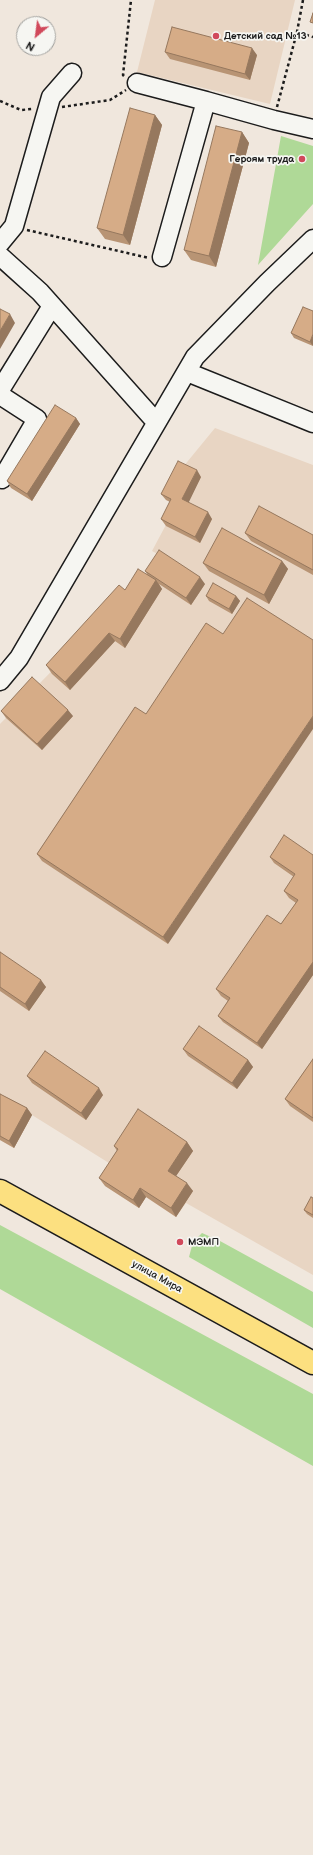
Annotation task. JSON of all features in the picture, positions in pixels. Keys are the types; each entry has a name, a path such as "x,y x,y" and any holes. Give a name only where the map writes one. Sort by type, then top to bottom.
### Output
{"main road":[{"name":"улица Мира","path":"0,1192 313,1363"}],"street":[{"path":"0,243 14,226 51,97 72,73"},
{"path":"137,83 313,129"},
{"path":"162,257 206,101"},
{"path":"0,681 19,658 195,357 267,282 313,239"},
{"path":"0,256 40,292 156,422"},
{"path":"0,390 52,306"},
{"path":"187,372 313,423"},
{"path":"0,395 37,419 2,480"}],"path":[{"path":"0,101 22,110 48,109 110,100 137,83 123,75 131,0"},
{"path":"274,120 297,32 303,0"},
{"path":"297,32 313,37"},
{"path":"14,226 152,259 162,257"}],"shaded area":[{"name":"Детский сад №13","path":"155,0 295,0 270,104 137,72"},
{"path":"215,428 313,465 313,1275 186,1203 176,1217 146,1197 139,1208 105,1186 117,1168 32,1115 14,1148 0,1140 0,724 163,557 152,551 176,506 183,467"}],"green space":[{"path":"281,136 313,146 313,204 258,265"},
{"path":"0,1225 313,1394 313,1466 0,1289"},
{"path":"202,1233 220,1241 313,1292 313,1328 189,1257 193,1242"}],"building":[{"path":"313,13 313,23 310,22"},
{"path":"172,27 252,48 245,74 165,52"},
{"path":"130,108 155,115 123,235 97,228"},
{"path":"216,126 242,132 209,256 184,250"},
{"path":"303,307 313,311 313,334 310,342 291,333"},
{"path":"0,309 10,314 0,331"},
{"path":"55,405 76,418 27,494 7,481"},
{"path":"178,461 197,470 182,499 208,512 195,537 161,519 171,499 161,494"},
{"path":"259,506 313,535 313,570 245,533"},
{"path":"222,528 282,561 264,595 203,563"},
{"path":"159,550 200,577 186,598 145,571"},
{"path":"138,569 156,580 120,639 109,633 65,682 46,665 119,585 125,590"},
{"path":"213,583 236,596 229,609 206,596"},
{"path":"247,598 313,640 313,716 163,937 37,854 135,707 146,714 206,623 223,634"},
{"path":"32,677 68,710 37,744 1,711"},
{"path":"284,835 313,855 313,962 257,1043 218,1016 230,998 216,989 267,915 281,924 298,900 284,891 295,874 270,857"},
{"path":"0,952 41,980 25,1004 0,987"},
{"path":"199,1026 248,1060 232,1083 183,1049"},
{"path":"45,1051 99,1088 81,1113 27,1076"},
{"path":"313,1059 313,1118 285,1099"},
{"path":"0,1094 27,1108 9,1141 0,1136"},
{"path":"138,1109 187,1142 168,1171 187,1183 171,1208 140,1188 133,1200 99,1178 118,1149 114,1146"},
{"path":"311,1197 313,1198 313,1215 304,1210"}],"place":[{"name":"Детский сад №13","path":"216,36"},
{"name":"Героям труда","path":"302,159"},
{"name":"МЭМП","path":"180,1242"}]}
